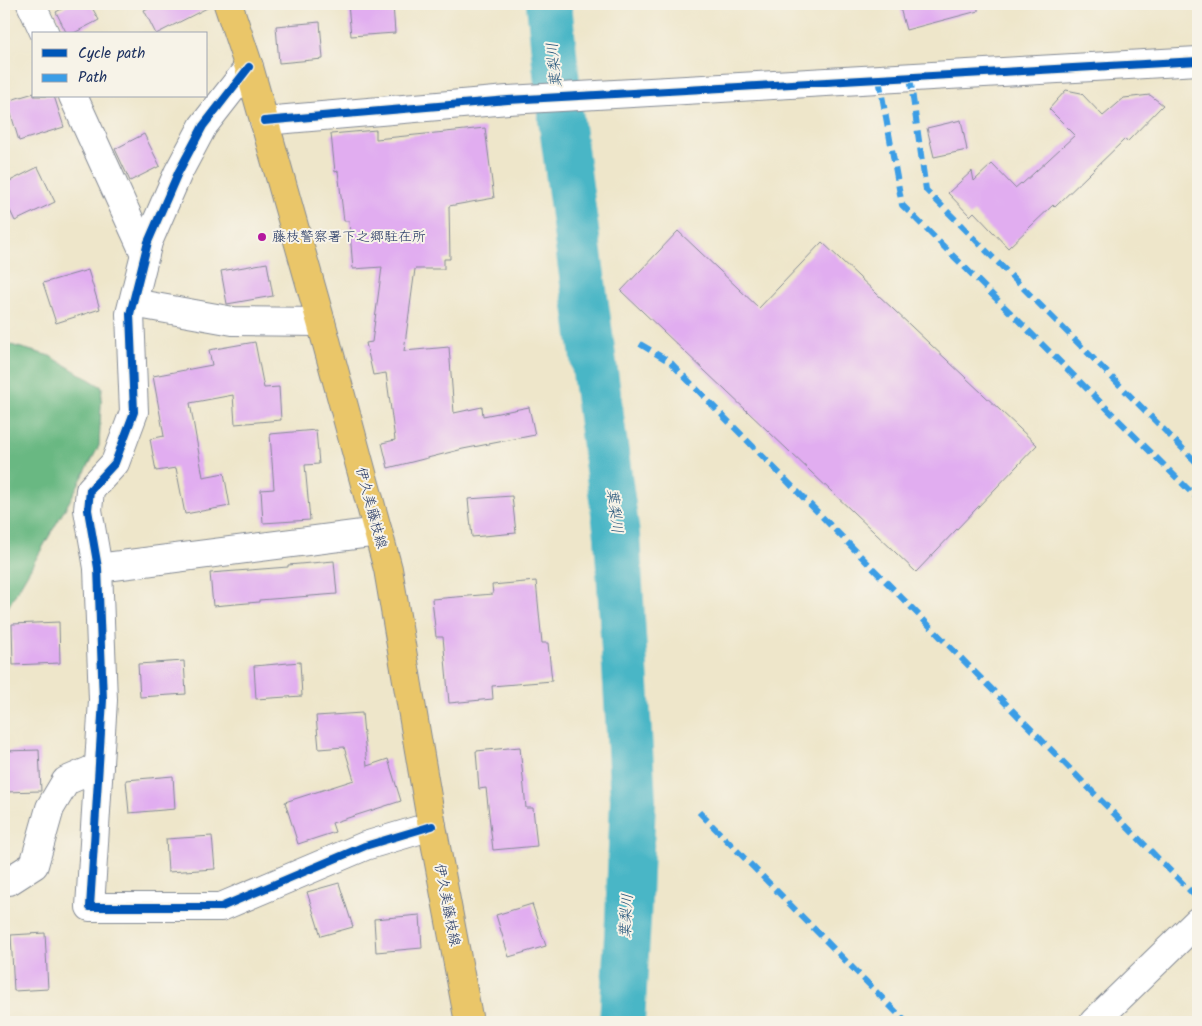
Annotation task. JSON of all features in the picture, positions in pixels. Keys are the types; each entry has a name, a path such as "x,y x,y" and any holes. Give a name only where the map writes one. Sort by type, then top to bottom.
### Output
{"main road":[{"name":"伊久美藤枝線","path":"228,4 249,67 388,569 432,826 469,1022"}],"street":[{"path":"31,4 44,32"},
{"path":"264,121 508,100 1198,61"},
{"path":"249,67 203,126 178,173 148,242 130,314 134,412 115,462 90,490 88,510 98,568 103,700 90,907 221,907 365,846 432,826"},
{"path":"75,98 145,254"},
{"path":"133,303 233,321 321,322"},
{"path":"98,568 378,532"},
{"path":"4,881 9,881 34,865 50,808 66,781 99,767"},
{"path":"1094,1022 1198,921"}],"green space":[{"path":"4,343 50,356 102,387 99,446 4,614"}],"building":[{"path":"71,4 90,4 99,20 76,32 66,32 56,12"},
{"path":"156,4 213,4 160,32 155,32 144,10"},
{"path":"348,4 393,4 395,33 351,36"},
{"path":"899,4 978,4 978,11 906,30"},
{"path":"320,22 323,59 279,63 276,26"},
{"path":"1066,90 1081,93 1103,116 1124,98 1150,95 1163,105 1127,142 1125,139 1055,207 1053,205 1008,248 974,212 970,216 948,193 972,171 974,181 992,164 1015,188 1022,184 1075,135 1049,109"},
{"path":"32,94 32,98 55,98 64,127 19,141 7,101"},
{"path":"961,120 967,150 934,157 927,128"},
{"path":"485,128 494,198 449,206 450,259 444,259 444,269 415,269 404,351 449,347 454,413 482,407 483,416 529,407 535,435 463,449 388,468 382,443 395,440 386,373 373,375 366,343 372,342 382,267 353,269 349,221 344,221 338,171 335,172 331,134 376,130 376,139"},
{"path":"144,134 160,166 130,181 115,149"},
{"path":"38,167 55,202 15,221 4,198 4,184"},
{"path":"678,231 759,308 822,242 1037,445 916,572 621,291"},
{"path":"267,263 273,296 227,304 221,271"},
{"path":"88,270 100,309 56,323 43,283"},
{"path":"255,342 264,388 279,387 281,420 235,424 233,395 190,403 203,477 224,473 230,506 185,514 176,468 156,471 150,439 164,436 153,376 212,365 209,350"},
{"path":"316,430 319,464 305,465 310,520 263,523 261,490 274,489 270,434"},
{"path":"512,496 516,533 472,537 468,499"},
{"path":"334,561 337,594 259,600 259,602 213,606 210,573 288,567 288,565"},
{"path":"536,581 542,643 548,643 552,681 492,686 493,699 449,703 443,637 436,637 432,599 493,594 492,585"},
{"path":"59,622 60,663 13,665 12,624"},
{"path":"184,661 186,694 140,697 138,664"},
{"path":"300,662 302,696 256,699 254,666"},
{"path":"362,713 367,766 388,759 401,801 332,823 335,832 298,844 285,802 354,780 344,747 319,749 316,716"},
{"path":"520,747 526,808 533,808 537,846 493,850 486,788 479,789 476,751"},
{"path":"39,750 41,791 4,792 4,751"},
{"path":"173,776 175,809 129,813 126,780"},
{"path":"212,836 215,869 168,872 166,839"},
{"path":"339,883 353,927 321,936 307,892"},
{"path":"532,904 546,946 509,957 496,915"},
{"path":"420,915 422,948 376,952 374,919"},
{"path":"45,933 48,989 14,991 11,935"}],"waterway":[{"name":"葉梨川","path":"549,4 560,112 617,535 633,800 622,1022"}],"marked path":[{"path":"910,77 926,190 1198,464"},
{"path":"879,79 902,205 1198,499"},
{"path":"640,344 670,362 1198,899"},
{"path":"699,812 906,1022"}],"cycle path":[{"path":"264,121 508,100 1198,61"},
{"path":"249,67 203,126 178,173 148,242 130,314 134,412 115,463 90,490 88,510 98,568 103,700 90,907 221,907 365,846 432,826"}],"place":[{"name":"藤枝警察署下之郷駐在所","path":"262,237"}]}
